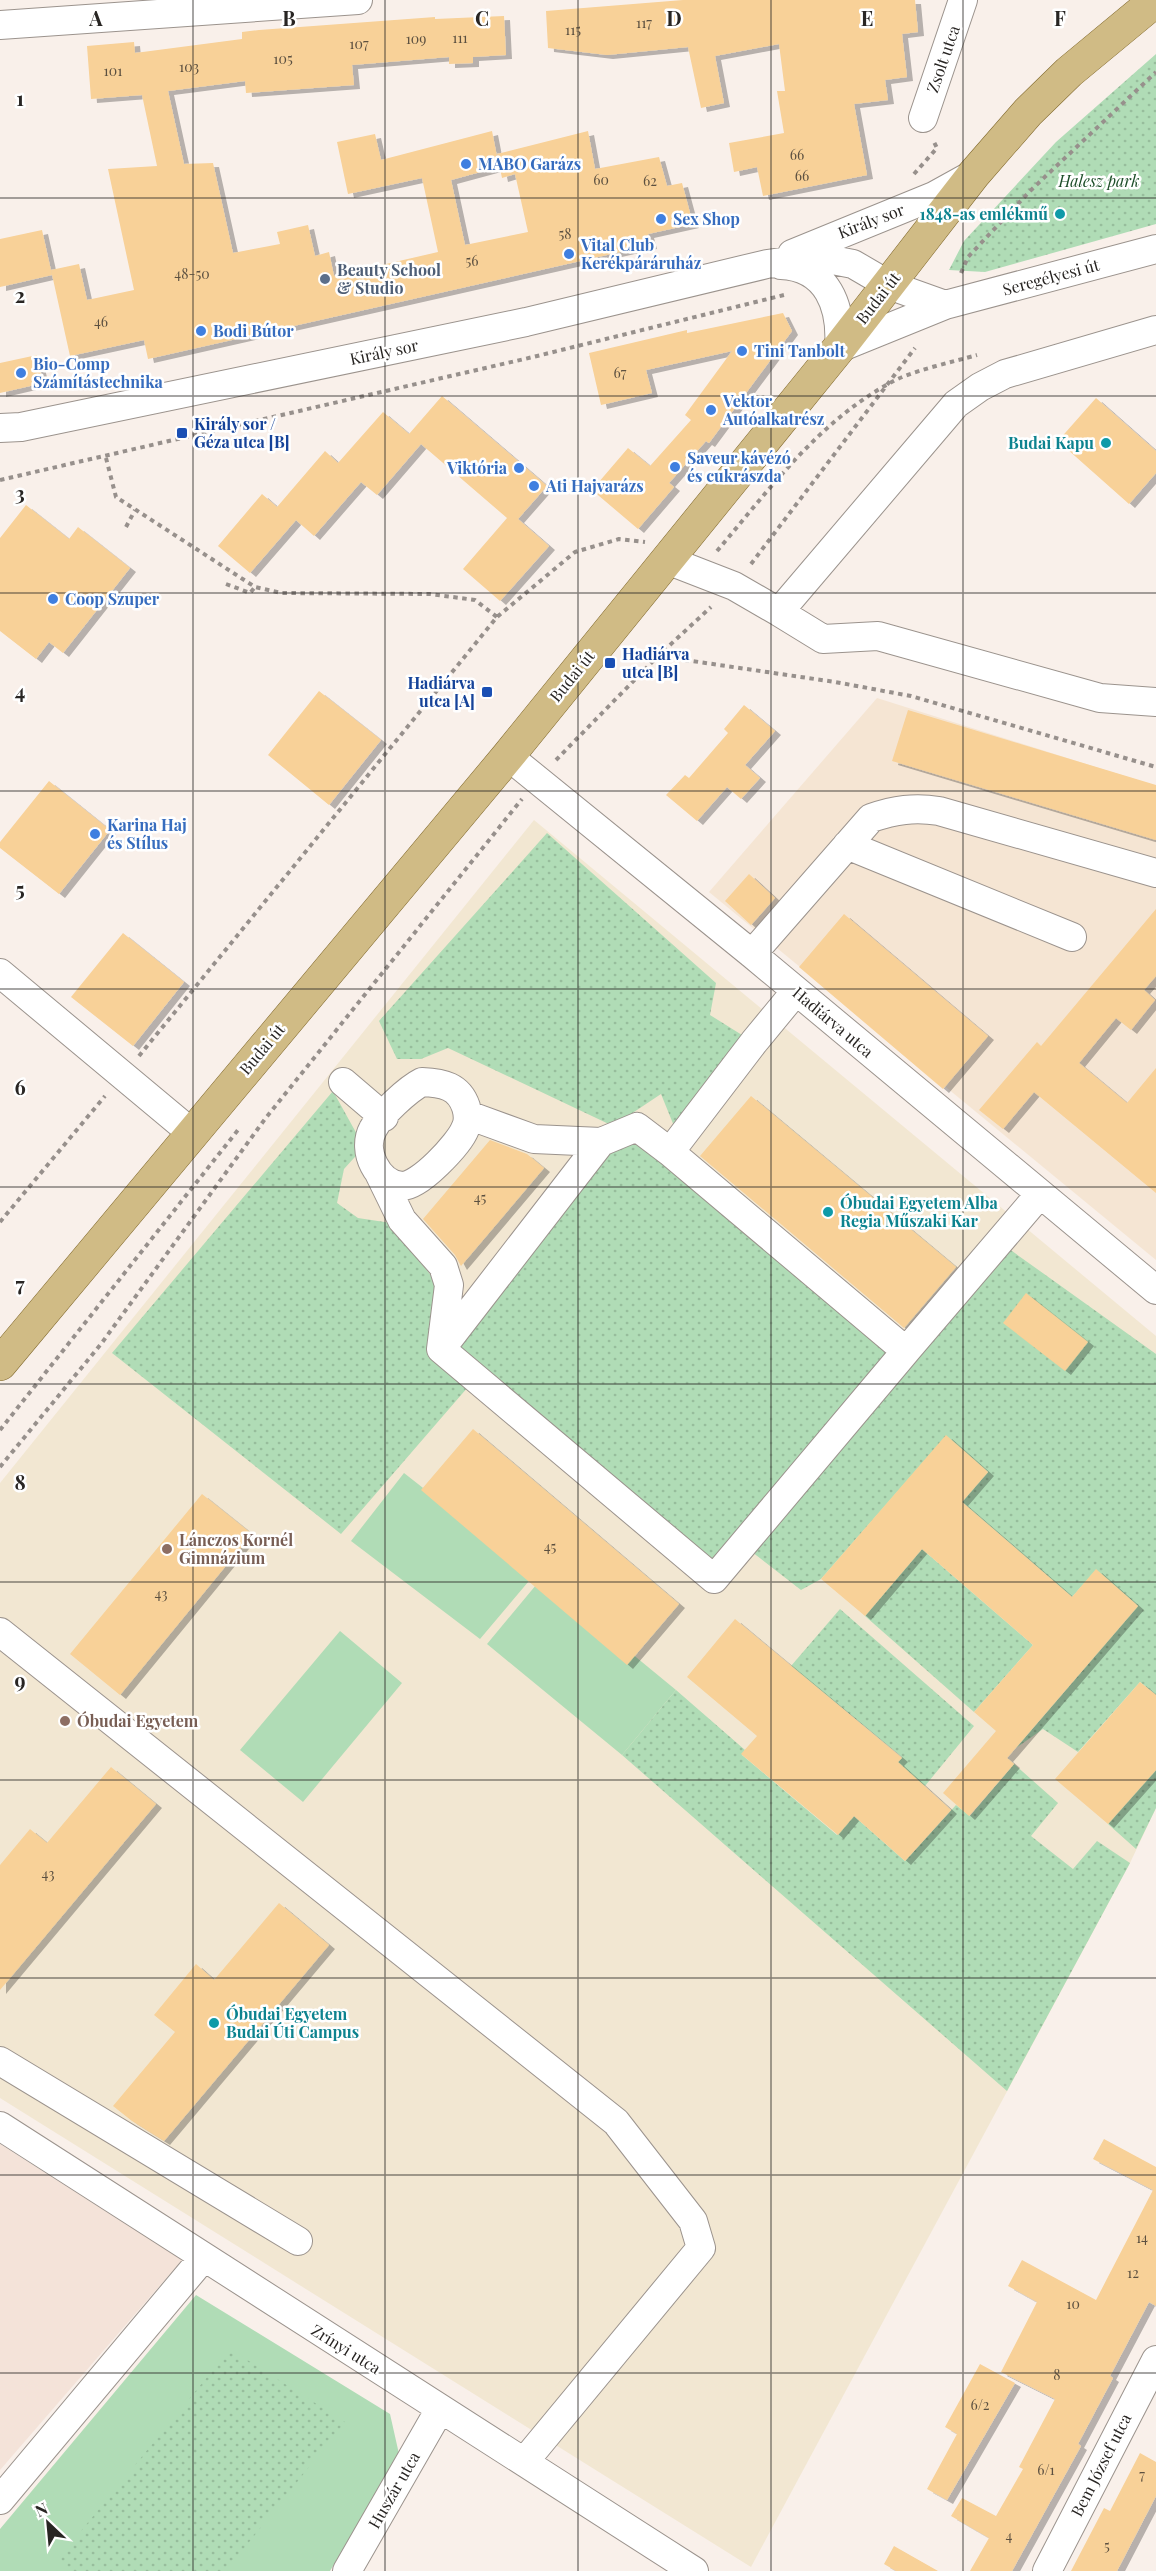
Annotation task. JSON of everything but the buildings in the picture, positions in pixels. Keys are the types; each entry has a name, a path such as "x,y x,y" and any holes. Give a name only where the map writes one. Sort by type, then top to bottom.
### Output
{"main road":[{"name":"Budai út","path":"0,1364 508,756 660,552 839,348 974,174 1028,112 1069,72 1156,0"}],"street":[{"path":"0,25 358,0"},
{"name":"Zsolt utca","path":"923,118 963,0"},
{"name":"Király sor","path":"767,264 934,196 974,174"},
{"name":"Seregélyesi út","path":"839,348 945,305 1156,249"},
{"name":"Király sor","path":"0,428 21,427 526,322 767,264 817,257 836,260 861,268 889,285"},
{"name":"Király sor","path":"767,264 792,265 806,269 826,287 840,317 839,348"},
{"path":"889,285 945,305"},
{"path":"778,612 956,404 980,387 1005,374 1156,330"},
{"path":"660,552 734,586 823,639 878,636 1100,698 1156,702"},
{"name":"Hadiárva utca","path":"508,756 752,954 1156,1290"},
{"path":"752,954 871,818 892,811 916,807 939,811 1156,873"},
{"path":"847,845 1072,937"},
{"path":"0,973 193,1134"},
{"path":"670,1152 754,1042 796,992"},
{"path":"343,1082 384,1117"},
{"path":"379,1173 389,1183 404,1186 417,1182 430,1172 465,1130 468,1115 460,1093 448,1085 422,1082 409,1089 372,1130 370,1145 371,1159 402,1220 443,1266 449,1285 441,1349"},
{"path":"468,1115 534,1139 601,1142 637,1127 670,1152 906,1351"},
{"path":"441,1349 601,1142"},
{"path":"441,1349 714,1579 1040,1194"},
{"path":"0,1632 616,2122 693,2221 701,2248 524,2462"},
{"path":"0,2061 298,2241"},
{"name":"Zrínyi utca","path":"0,2126 694,2571"},
{"path":"0,2500 203,2258"},
{"name":"Bem József utca","path":"1047,2571 1156,2360"},
{"name":"Huszár utca","path":"347,2571 440,2409"}],"path":[{"path":"1030,191 1156,72"},
{"path":"907,181 937,148 923,118"},
{"path":"0,480 106,458 790,294"},
{"path":"0,1467 101,1344 265,1119 537,780 658,656 734,586 892,381"},
{"path":"106,458 116,497 255,587 281,592 430,594 475,600 497,617"},
{"path":"126,527 135,510"},
{"path":"0,1222 497,617 575,552 619,539 660,552"},
{"path":"226,584 250,593 255,587"},
{"path":"658,656 835,682 911,696 1156,767"}],"shaded area":[{"path":"877,698 1156,786 1156,1260 709,892"},
{"name":"Óbudai Egyetem","path":"534,820 1156,1336 1156,1808 1130,1863 751,2567 0,2098 0,1483"},
{"path":"0,2144 182,2260 0,2470"}],"green space":[{"name":"Halesz park","path":"1156,54 1156,224 985,272 949,270 964,241 1056,142"},
{"path":"547,833 716,983 710,1015 742,1035 674,1126 661,1094 613,1126 448,1048 421,1059 397,1059 379,1021"},
{"path":"333,1091 364,1147 344,1169 337,1203 358,1218 391,1223 461,1315 601,1142 637,1127 906,1351 991,1236 1156,1354 1156,1695 1140,1682 1078,1752 1043,1729 1016,1748 1138,1606 1096,1570 1072,1597 962,1502 988,1472 946,1436 821,1579 801,1590 743,1545 714,1579 468,1387 341,1534 112,1353"},
{"path":"404,1473 534,1575 480,1639 351,1541"},
{"path":"922,1549 1033,1645 974,1712 865,1616"},
{"path":"541,1579 676,1690 622,1755 487,1644"},
{"path":"840,1609 974,1726 925,1786 896,1765 902,1757 791,1666"},
{"path":"340,1631 402,1683 303,1802 240,1750"},
{"path":"676,1690 745,1750 742,1755 837,1835 854,1816 905,1861 956,1805 970,1816 1014,1764 1058,1803 1031,1836 1073,1869 1097,1841 1130,1863 1007,2091 622,1755"},
{"path":"1156,1770 1156,1808 1136,1849 1108,1824"},
{"path":"196,2295 390,2414 399,2454 330,2571 0,2571 0,2529"},
{"path":"230,2349 345,2422 226,2571 73,2571 58,2559"}],"place":[{"name":"MABO Garázs","path":"466,164"},
{"name":"1848-as emlékmű","path":"1060,214"},
{"name":"Sex Shop","path":"661,219"},
{"name":"Vital Club Kerékpáráruház","path":"569,254"},
{"name":"Beauty School & Studio","path":"325,279"},
{"name":"Bodi Bútor","path":"201,331"},
{"name":"Tini Tanbolt","path":"742,351"},
{"name":"Bio-Comp Számítástechnika","path":"21,373"},
{"name":"Vektor Autóalkatrész","path":"711,410"},
{"name":"Király sor / Géza utca [B]","path":"182,433"},
{"name":"Budai Kapu","path":"1106,443"},
{"name":"Saveur kávézó és cukrászda","path":"675,467"},
{"name":"Viktória","path":"519,468"},
{"name":"Ati Hajvarázs","path":"534,486"},
{"name":"Coop Szuper","path":"53,599"},
{"name":"Hadiárva utca [B]","path":"610,663"},
{"name":"Hadiárva utca [A]","path":"487,692"},
{"name":"Karina Haj és Stílus","path":"95,834"},
{"name":"Óbudai Egyetem Alba Regia Műszaki Kar","path":"828,1212"},
{"name":"Lánczos Kornél Gimnázium","path":"167,1549"},
{"name":"Óbudai Egyetem","path":"65,1721"},
{"name":"Óbudai Egyetem Budai Úti Campus","path":"214,2023"}]}
